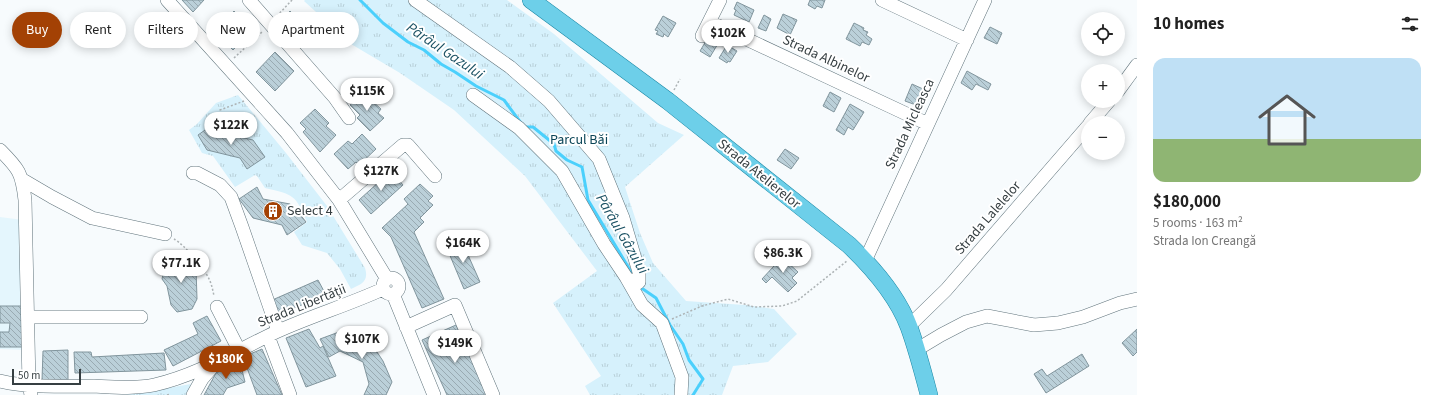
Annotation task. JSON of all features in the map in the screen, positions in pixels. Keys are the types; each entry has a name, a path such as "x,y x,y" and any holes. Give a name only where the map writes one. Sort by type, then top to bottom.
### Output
{"main road":[{"name":"Strada Atelierelor","path":"531,0 662,96 861,257 892,297 909,326 929,395"}],"street":[{"path":"167,0 287,133 339,200 388,287 434,395"},
{"path":"249,0 268,22"},
{"path":"415,0 510,67 549,101 599,160 623,218 639,272 634,281"},
{"path":"702,36 720,0"},
{"path":"882,0 967,40"},
{"name":"Strada Micleasca","path":"861,257 928,124 985,0"},
{"name":"Strada Albinelor","path":"710,22 928,124"},
{"path":"291,48 316,75 349,118"},
{"path":"1125,82 1137,66"},
{"path":"473,95 519,128 562,171 604,244 634,281 642,305 662,323 682,377 681,395"},
{"path":"1096,116 1103,108"},
{"name":"Strada Lalelelor","path":"909,326 946,290 1081,134"},
{"path":"339,200 403,145 408,145 436,176"},
{"path":"0,150 14,165 23,180 29,317 28,391"},
{"path":"193,173 197,173 220,185 231,197 242,227 290,395"},
{"path":"23,180 92,218 165,234"},
{"name":"Strada Libertății","path":"4,382 28,391 152,386 183,377 214,364 238,350 273,334 388,287"},
{"path":"916,350 966,322 987,316 1034,325 1058,324 1083,317 1120,303 1137,299"},
{"path":"406,327 455,305 493,395"},
{"path":"217,307 238,350"},
{"path":"29,317 141,316"},
{"path":"195,392 202,379 214,364"},
{"path":"183,377 195,383 195,392"}],"path":[{"path":"280,12 292,0"},
{"path":"226,66 268,25"},
{"path":"228,133 220,110 254,97"},
{"path":"165,234 181,242 192,254 210,280 217,307"},
{"path":"672,319 702,306 728,299 754,307 782,306 797,301 861,257"}],"shaded area":[{"path":"0,217 23,220 25,350 0,349"}],"green space":[{"name":"Parcul Băi","path":"507,0 554,34 658,123 684,135 625,187 640,233 653,263 686,301 745,305 774,309 797,334 768,362 733,366 722,395 590,395 585,386 601,376 553,303 597,271 525,176 454,110 400,73 358,48 359,48 359,12 316,12 304,1"},
{"path":"238,95 327,206 365,268 366,276 364,282 361,284 351,289 340,269 327,253 302,245 294,232 307,222 296,201 292,197 282,192 265,188 255,175 235,187 213,156 202,153 189,130 197,124 216,103"},
{"path":"191,384 186,395 125,395 133,394"}],"building":[{"path":"182,0 204,0 193,12"},
{"path":"810,0 825,0 822,8 817,6 815,9 808,5"},
{"path":"737,2 754,10 749,22 734,15 736,10 734,9"},
{"path":"783,14 797,20 790,35 777,28"},
{"path":"764,15 771,19 766,31 758,28"},
{"path":"663,16 676,23 668,37 664,34 663,37 656,34 658,31 655,30"},
{"path":"854,23 864,28 863,30 868,32 866,35 872,39 869,45 862,42 860,46 846,39"},
{"path":"990,27 1002,33 997,44 984,38"},
{"path":"709,36 719,42 710,57 700,51"},
{"path":"727,45 737,51 730,62 728,61 727,63 719,58"},
{"path":"275,52 294,71 275,91 256,72"},
{"path":"967,71 991,84 988,90 976,84 972,90 961,83"},
{"path":"912,84 923,89 916,105 905,101"},
{"path":"830,92 841,98 834,112 823,106"},
{"path":"363,93 381,109 378,113 384,118 370,131 357,118 360,115 350,105"},
{"path":"850,104 864,112 853,130 848,127 844,135 836,130"},
{"path":"315,109 329,123 326,126 336,135 320,152 303,132 306,129 300,123"},
{"path":"215,123 222,133 253,140 265,157 247,169 240,158 207,150 198,135"},
{"path":"362,134 376,149 359,165 356,162 348,169 334,154 348,141 352,144"},
{"path":"785,149 799,158 791,169 777,160"},
{"path":"391,171 403,185 371,214 359,200"},
{"path":"420,184 433,196 428,201 433,205 420,218 424,222 414,232 444,299 422,308 391,237 382,228 408,204 404,199"},
{"name":"Select 4","path":"257,187 263,199 290,204 306,222 287,235 282,225 253,218 239,199"},
{"path":"461,239 480,282 464,289 446,246"},
{"path":"785,254 789,257 786,261 798,272 792,278 797,283 788,292 772,277 766,283 762,279"},
{"path":"180,258 188,259 196,268 197,299 192,309 177,312 171,305 167,286 162,279 165,266"},
{"path":"318,280 326,295 277,315 270,301"},
{"path":"0,306 22,306 22,347 0,347 0,332 9,332 10,323 0,323"},
{"path":"207,316 221,341 173,366 164,350 198,334 193,323"},
{"path":"456,325 489,392 483,395 447,395 422,340"},
{"path":"309,329 320,348 323,346 336,376 306,387 286,338"},
{"path":"1137,329 1137,352 1133,356 1122,343"},
{"path":"339,332 371,343 383,361 392,382 386,395 364,395 369,384 363,362 340,351 329,357 320,339"},
{"path":"262,349 282,395 257,395 243,357"},
{"path":"68,350 68,380 42,380 43,351"},
{"path":"74,352 91,352 92,357 164,353 166,370 75,373"},
{"path":"1082,354 1089,366 1046,393 1034,374 1042,369 1047,376"},
{"path":"240,362 245,382 227,388 223,395 204,395 216,373"}],"waterway":[{"name":"Pârâul Gazului","path":"360,0 383,23 408,42 424,50 441,64 476,86 504,100 521,123"},
{"name":"Pârâul Gâzului","path":"525,127 533,127 554,144 556,151 567,160 582,167 588,200 633,275"},
{"name":"Pârâul Gâzului","path":"640,287 656,298 670,325 683,344 689,360 703,379 693,395"}],"place":[{"name":"Select 4","path":"273,211"}]}
